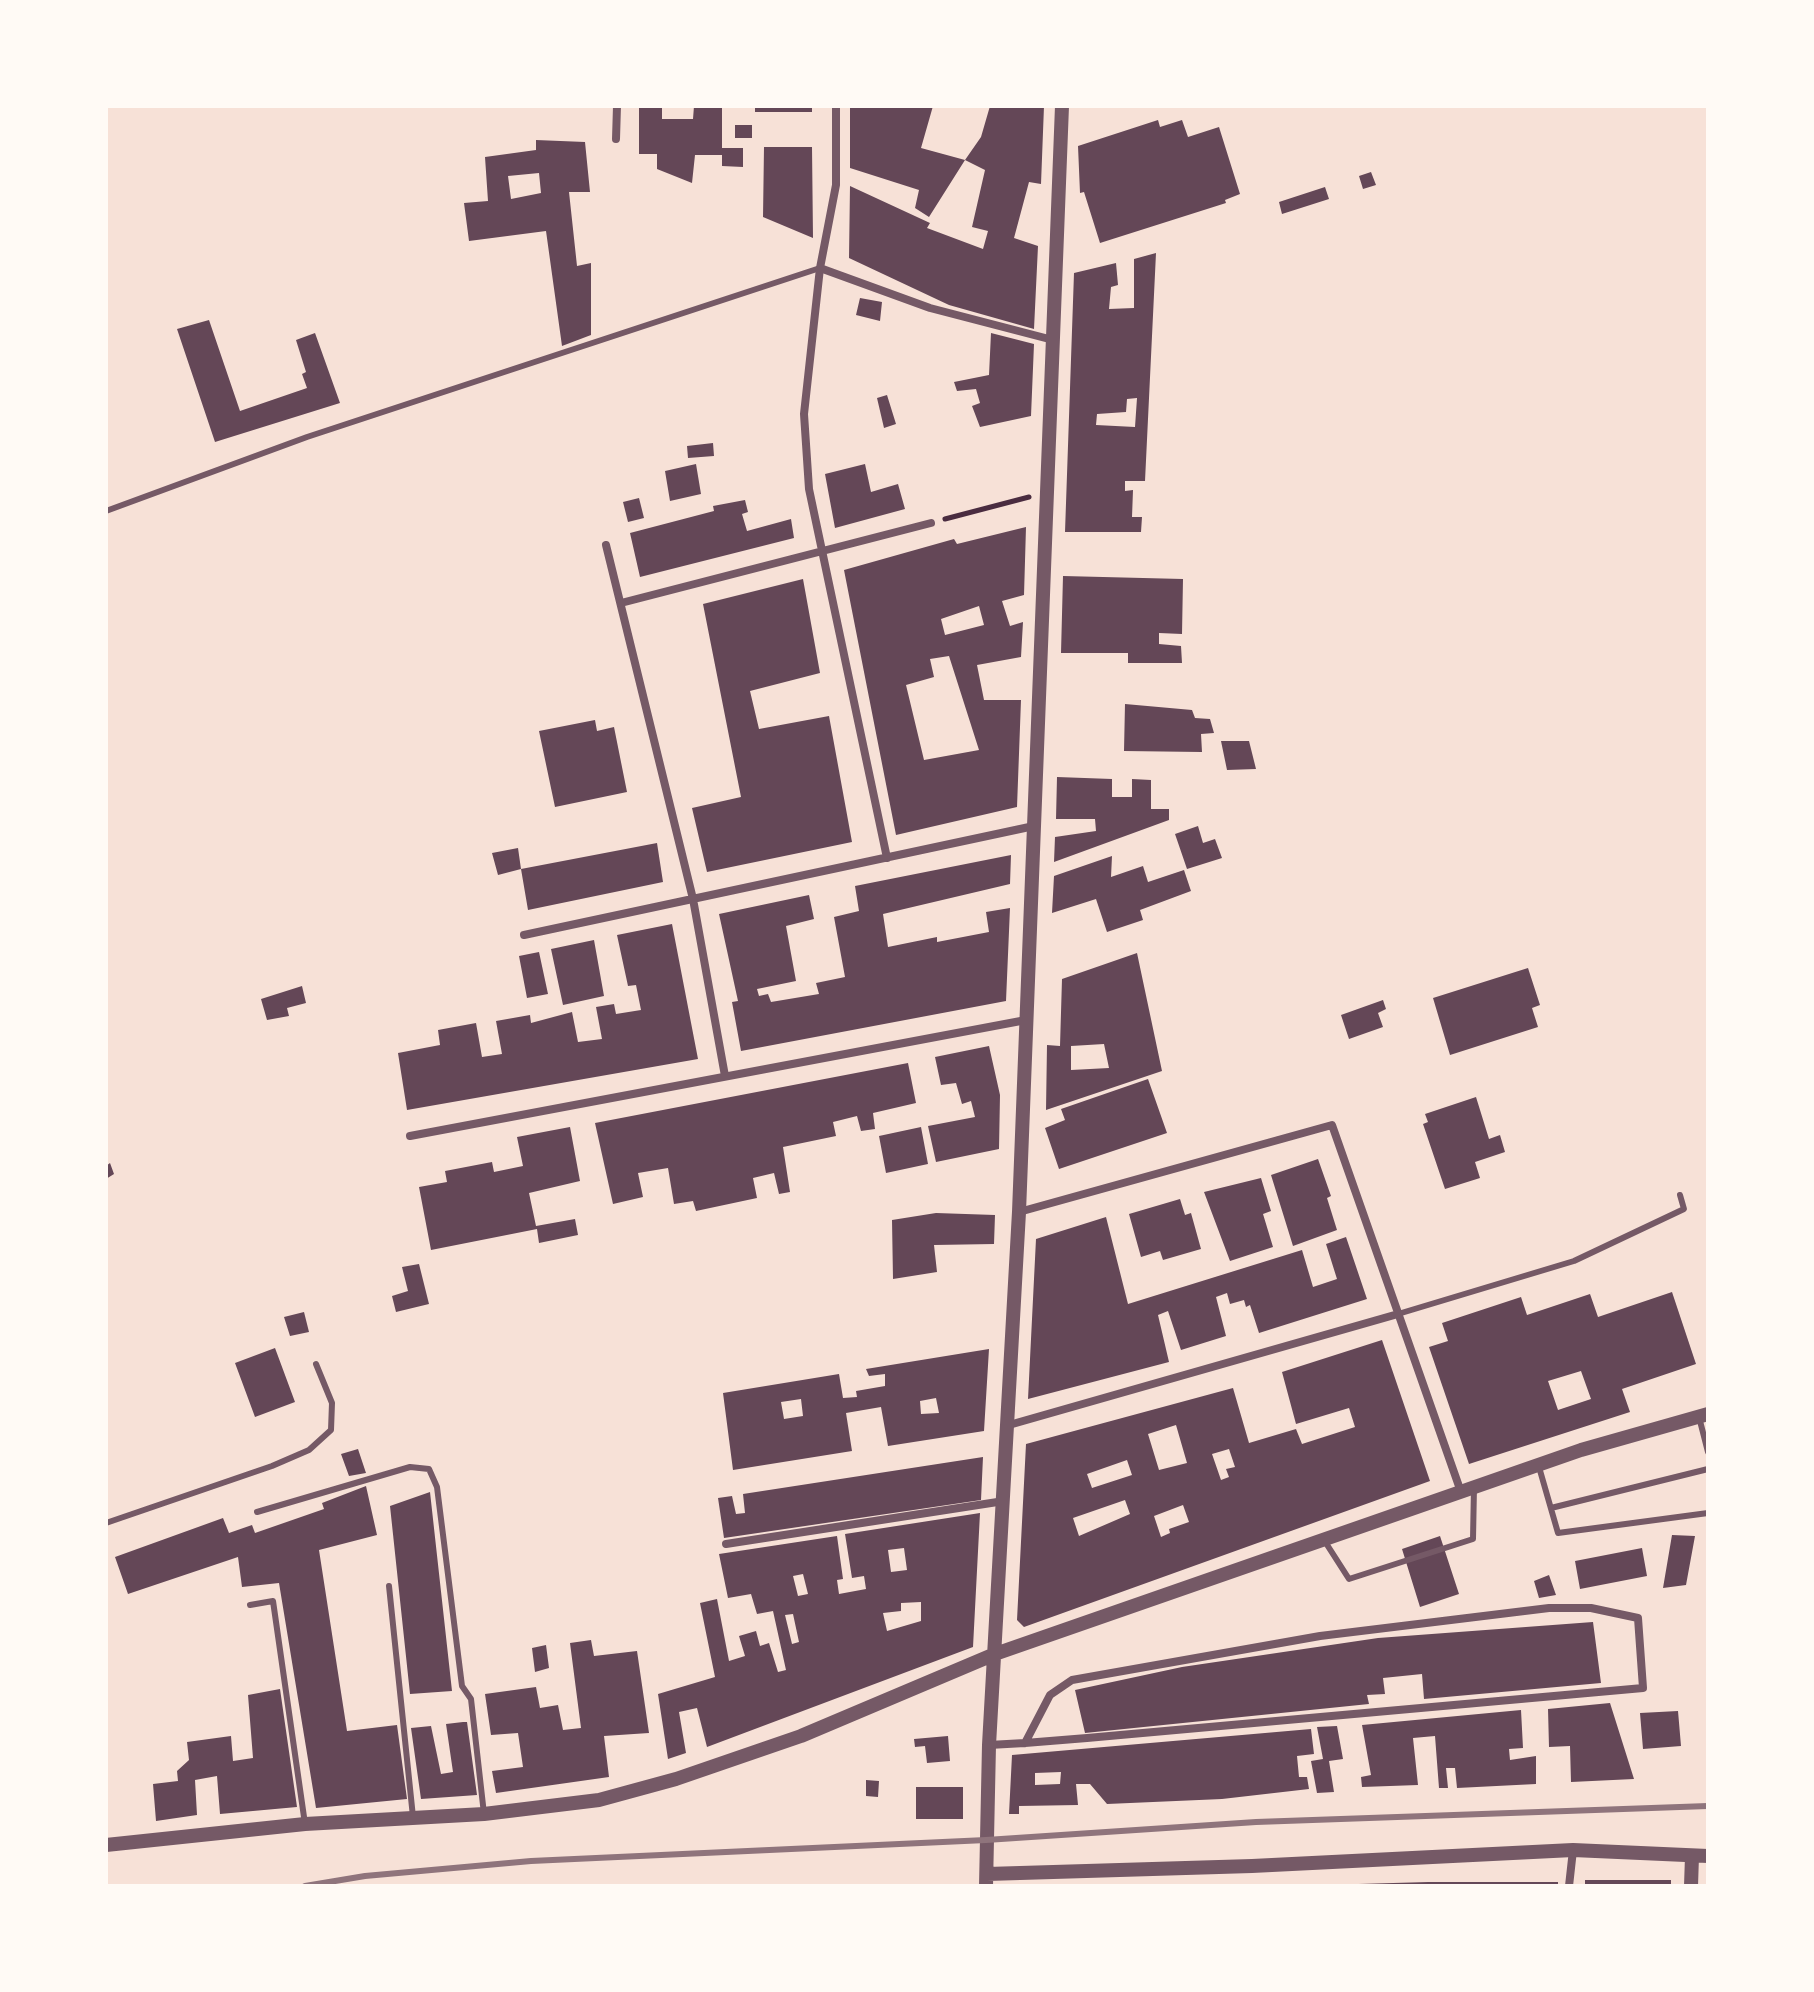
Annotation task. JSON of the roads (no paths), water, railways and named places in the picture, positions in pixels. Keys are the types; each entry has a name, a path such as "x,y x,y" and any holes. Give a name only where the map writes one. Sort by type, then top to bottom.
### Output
{"street":[{"path":"616,139 617,106"},
{"path":"836,106 836,185 820,268 804,414 809,489 819,552 887,858"},
{"path":"1062,106 1019,1212 989,1745 986,1880 1573,1850 1708,1856"},
{"path":"820,268 930,308 1054,340"},
{"path":"621,603 931,523"},
{"path":"606,545 693,899 725,1076"},
{"path":"524,935 1034,826"},
{"path":"410,1136 1026,1020"},
{"path":"1019,1212 1332,1125 1398,1314 1467,1490"},
{"path":"1009,1425 1398,1314"},
{"path":"106,1845 305,1824 484,1814 599,1800 676,1779 801,1736 995,1654 1539,1465 1703,1416"},
{"path":"726,1544 1004,1501"},
{"path":"989,1745 1025,1743 1643,1688 1638,1618 1591,1608 1549,1608 1320,1636 1072,1680 1050,1695 1025,1743"},
{"path":"1569,1886 1573,1850"},
{"path":"1691,1886 1692,1856"}],"lane":[{"path":"106,511 307,437 820,268"},
{"path":"1398,1314 1574,1261 1684,1209 1680,1195"},
{"path":"106,1523 309,1450 331,1430 332,1403 316,1364"},
{"path":"1703,1416 1708,1452"},
{"path":"1539,1465 1558,1533 1708,1513"},
{"path":"257,1512 410,1467 429,1469 437,1487 462,1686 471,1699 484,1814"},
{"path":"1551,1508 1708,1469"},
{"path":"1324,1540 1349,1579 1473,1539 1467,1490"},
{"path":"389,1586 413,1820"},
{"path":"250,1605 273,1601 305,1824"}],"railway":[{"path":"305,1886 365,1876 531,1861 986,1840 1256,1822 1708,1806"}]}
